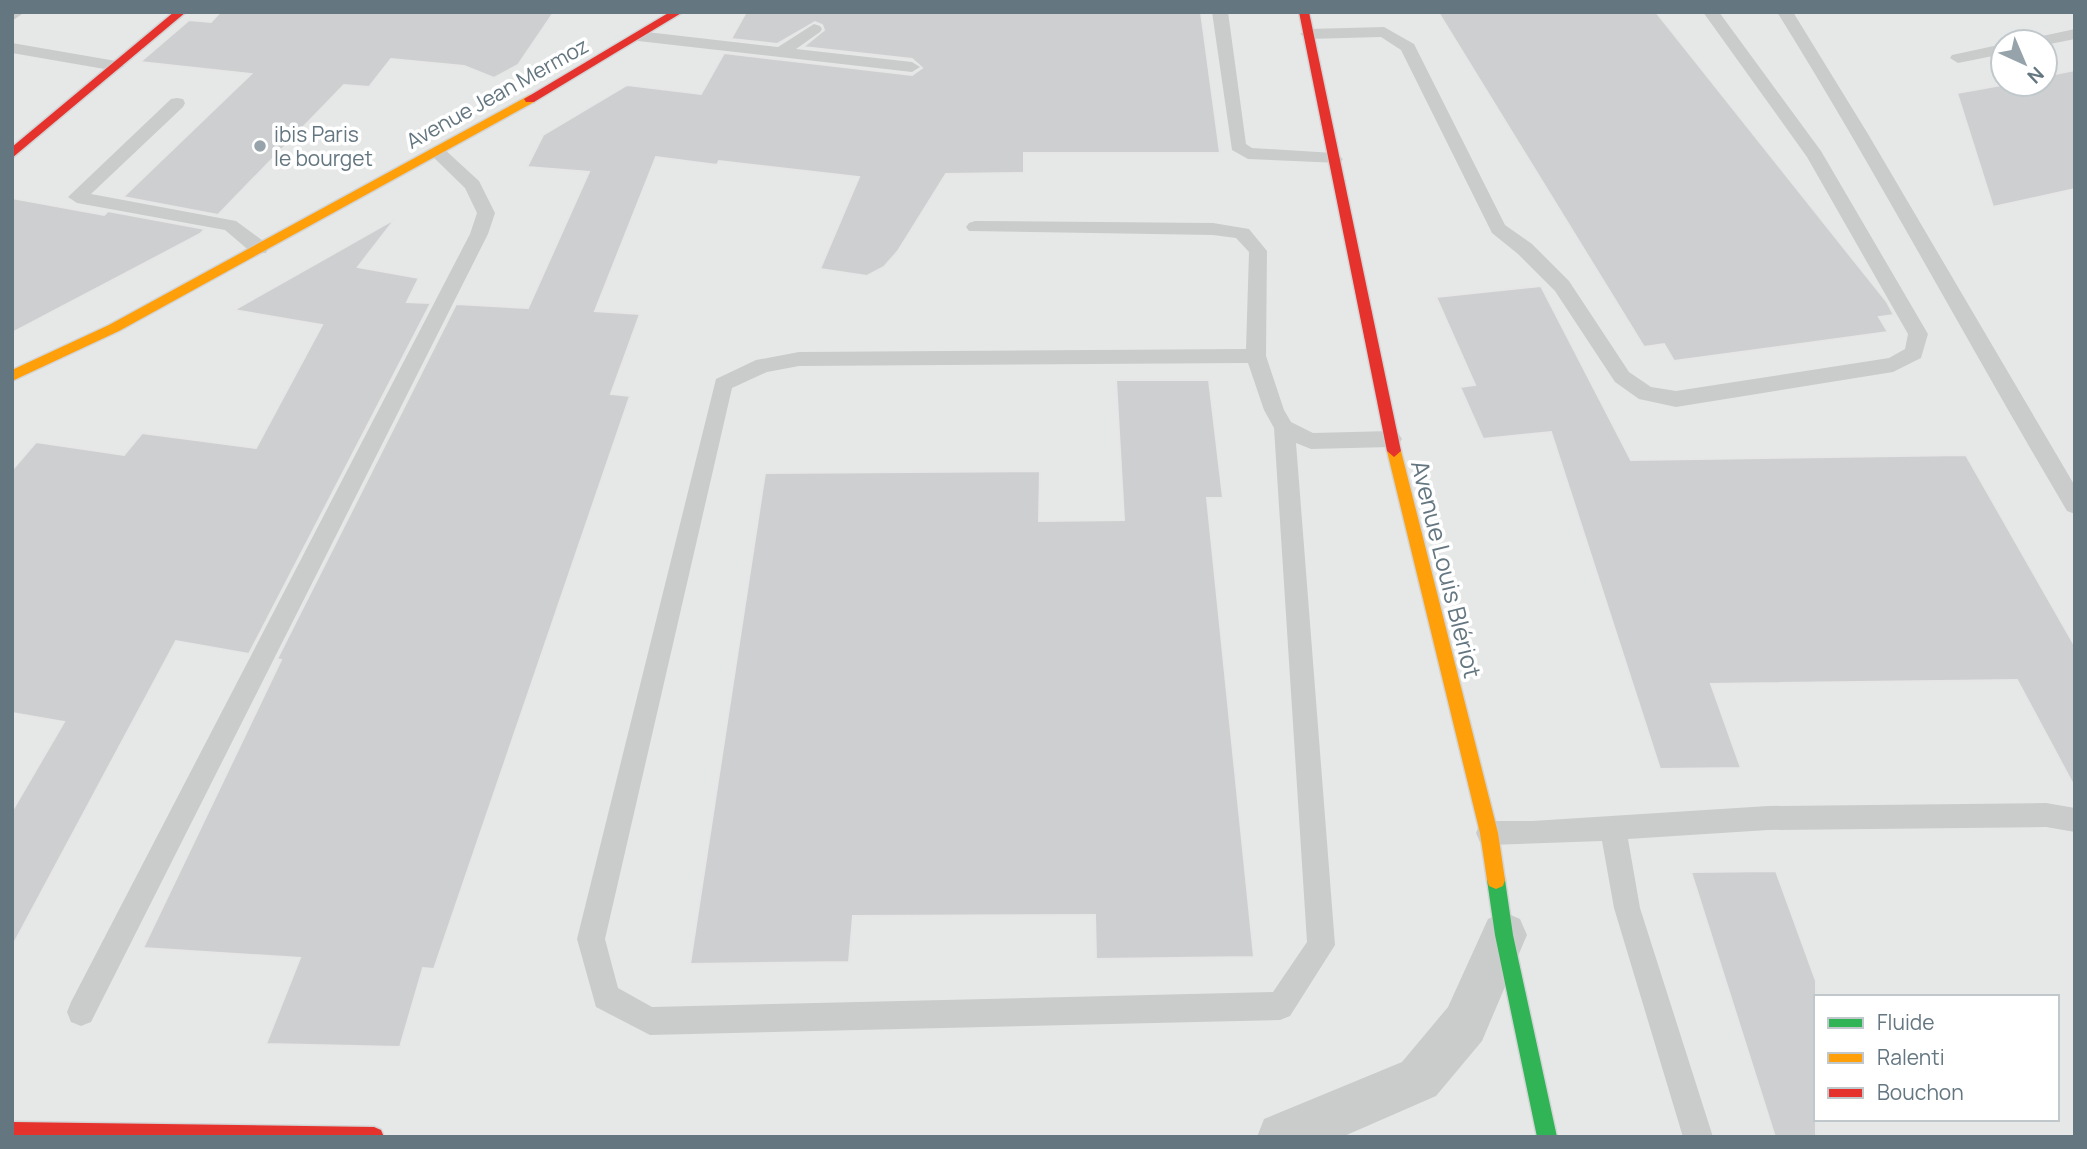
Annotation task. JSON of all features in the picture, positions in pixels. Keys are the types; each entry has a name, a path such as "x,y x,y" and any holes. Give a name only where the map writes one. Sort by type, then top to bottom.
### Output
{"street":[{"path":"12,154 181,12"},
{"name":"Avenue Jean Mermoz","path":"12,392 114,328 437,152 678,12"},
{"name":"Avenue Louis Blériot","path":"1304,12 1391,439 1489,833 1504,935 1547,1137"},
{"name":"Avenue Jean Mermoz","path":"12,376 114,328"},
{"path":"1282,1137 1419,1079 1465,1024 1504,935"},
{"path":"12,1132 374,1137"}],"lane":[{"path":"12,16 17,12"},
{"path":"1220,12 1238,146 1248,153 1334,159"},
{"path":"1381,12 1384,32"},
{"path":"1308,34 1384,32 1408,47 1498,229 1525,249 1562,286 1622,377 1646,394 1676,399 1893,365 1914,353 1918,334 1815,155 1711,12"},
{"path":"1785,12 1852,119 1981,348 2075,505"},
{"path":"782,52 814,29"},
{"path":"638,36 912,67"},
{"path":"12,48 116,66"},
{"path":"1958,58 1989,52"},
{"path":"177,103 77,197 230,225 259,248"},
{"path":"81,1012 479,234 486,213 472,185 437,152"},
{"path":"975,227 1213,229 1242,233 1258,251 1256,356 1274,410 1284,428 1321,945 1280,1006 650,1021 606,997 591,939 723,384 763,365 799,359 1256,356"},
{"path":"1284,428 1311,441 1391,439"},
{"path":"1489,833 1768,818 2046,815 2075,820"},
{"path":"1613,828 1627,908 1698,1137"}],"shaded area":[{"path":"12,12 2075,12 2075,1137 12,1137"}],"building":[{"path":"220,12 554,12 518,65 494,78 464,66 391,59 369,87 344,85 218,215 123,197 251,74 140,62 189,20 211,22"},
{"path":"746,12 1201,12 1220,153 1024,153 1024,173 946,174 898,251 884,267 867,276 820,269 859,177 719,161 717,165 656,157 595,311 640,314 611,394 630,396 434,969 423,968 400,1047 266,1044 300,958 143,948 281,660 277,659 456,304 528,308 589,172 527,167 543,135 627,85 701,94 724,53 912,75 922,68 912,59 803,47 824,30 822,25 815,22 777,44 731,39"},
{"path":"1438,12 1656,12 1887,302 1894,315 1879,317 1888,332 1674,361 1664,344 1644,347"},
{"path":"2075,70 2075,189 1993,207 1957,93 1989,87 1989,98 2059,98 2059,73"},
{"path":"12,198 104,215 108,211 205,229 12,333"},
{"path":"395,219 358,267 419,278 407,302 431,303 249,654 176,641 12,947 12,811 64,722 12,713 12,470 36,442 124,455 142,433 256,448 322,325 234,310"},
{"path":"1541,286 1631,460 1966,455 2075,646 2075,788 2017,680 1711,684 1741,768 1660,769 1551,432 1483,439 1460,387 1475,385 1436,297"},
{"path":"1116,380 1209,380 1223,498 1207,498 1254,957 1096,959 1095,915 853,916 849,962 690,964 765,473 1040,471 1039,521 1124,520"},
{"path":"1776,871 1816,981 1816,1137 1775,1137 1691,872"}],"traffic: fast":[{"path":"1496,880 1504,935 1547,1137"}],"traffic: slow":[{"path":"12,376 114,328 530,99"},
{"path":"1394,451 1489,833 1496,880"}],"traffic: jam":[{"path":"12,154 181,12"},
{"path":"530,99 678,12"},
{"path":"1304,12 1394,451"},
{"path":"12,1132 374,1137"}],"place":[{"name":"ibis Paris le bourget","path":"260,146"}]}
